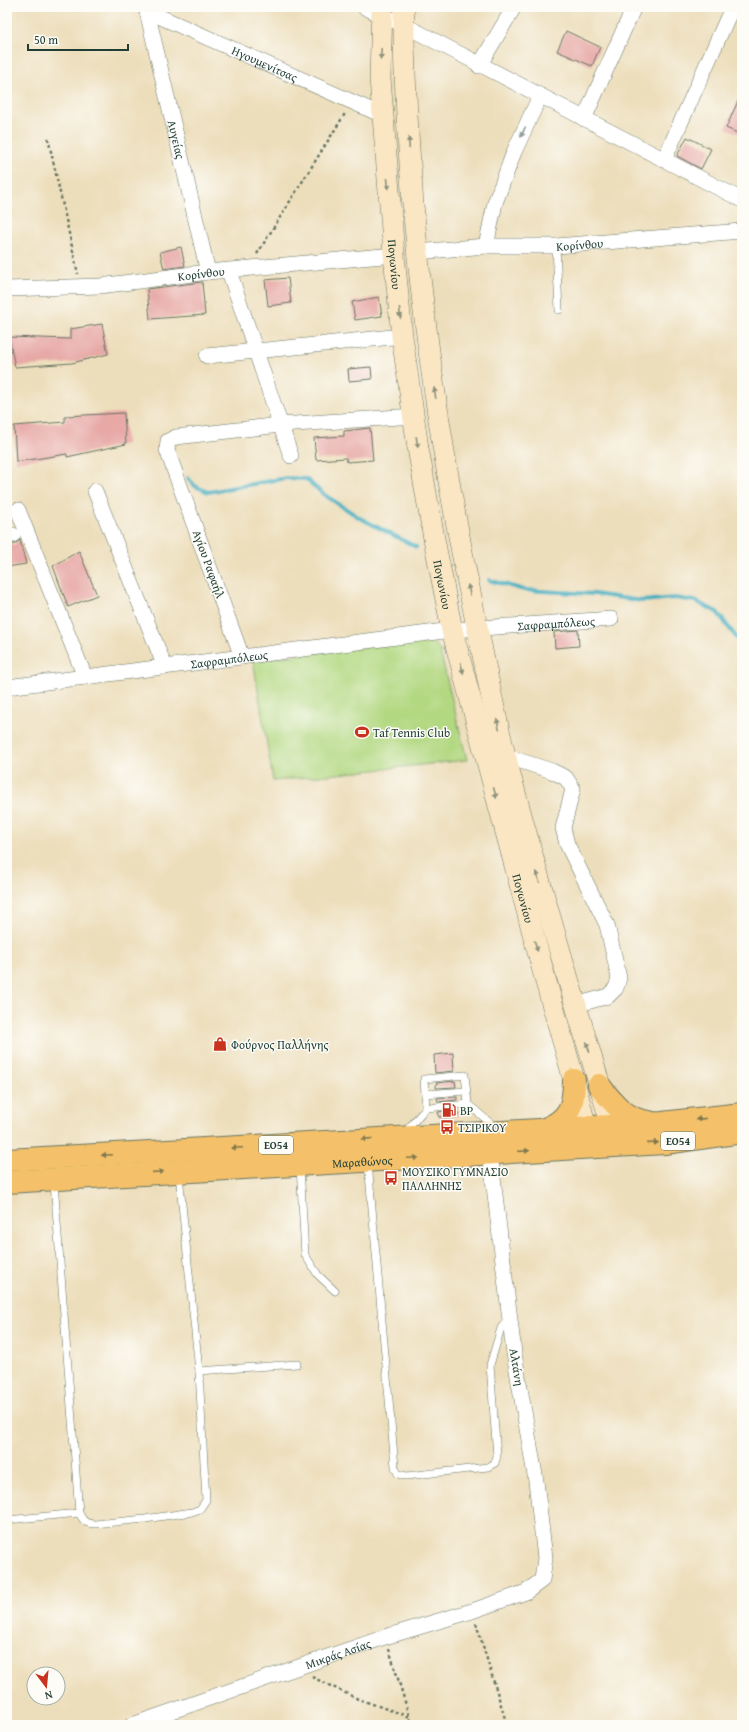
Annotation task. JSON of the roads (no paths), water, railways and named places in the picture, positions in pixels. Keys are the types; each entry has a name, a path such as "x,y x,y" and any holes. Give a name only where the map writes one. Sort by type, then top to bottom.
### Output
{"main road":[{"name":"Πογωνίου","path":"376,10 382,115 402,336 435,544 452,630 546,982 574,1080 588,1137"},
{"name":"Πογωνίου","path":"404,16 404,68 417,252 425,324 444,457 459,544 505,756 548,914 576,1005 612,1136"},
{"path":"545,1129 562,1120 569,1110 574,1094 574,1080"},
{"path":"599,1085 612,1102 626,1113 644,1122 662,1123"},
{"name":"Μαραθώνος","path":"612,1136 662,1123 742,1114"},
{"name":"Μαραθώνος","path":"7,1160 545,1129 588,1137"},
{"name":"Μαραθώνος","path":"7,1182 300,1163 490,1153 588,1137 612,1136 706,1138 742,1132"}],"street":[{"path":"480,66 514,7"},
{"path":"584,119 634,7"},
{"name":"Ηγουμενίτσας","path":"146,9 382,115"},
{"name":"Αυγείας","path":"146,9 208,272"},
{"path":"376,10 404,16 480,66 742,200"},
{"path":"664,160 733,11"},
{"path":"486,246 495,203 514,152 540,96"},
{"name":"Κορίνθου","path":"417,252 486,246 556,246 742,231"},
{"name":"Κορίνθου","path":"7,289 115,284 208,272 394,255"},
{"path":"229,271 291,456"},
{"path":"207,356 402,336"},
{"path":"280,425 414,416"},
{"name":"Αγίου Ραφαήλ","path":"242,657 167,446 172,438 280,425"},
{"path":"95,491 165,667"},
{"path":"18,510 85,677"},
{"name":"Σαφραμπόλεως","path":"7,687 452,630 611,619"},
{"path":"505,756 552,771 566,778 574,789 563,828 567,844 607,925 619,978 616,988 608,996 576,1005"},
{"name":"Αλτάνη","path":"490,1153 514,1353 536,1481 545,1558 542,1580"},
{"name":"Μικράς Ασίας","path":"132,1725 385,1637 472,1611 526,1592 542,1580"}],"lane":[{"path":"556,246 559,310"},
{"path":"426,1108 424,1079 465,1075 468,1104 500,1132"},
{"path":"425,1094 466,1091"},
{"path":"401,1137 426,1108 468,1104"},
{"path":"368,1160 395,1467 398,1474 402,1476 413,1476 488,1467 495,1464 497,1456 490,1365 501,1328 510,1317"},
{"path":"300,1163 306,1255 318,1275 335,1291"},
{"path":"54,1179 79,1513 82,1520 88,1524 95,1524 192,1512 200,1509 206,1500 207,1490 199,1371 179,1171"},
{"path":"199,1371 296,1364"},
{"path":"7,1520 79,1513"}],"waterway":[{"path":"188,478 195,486 208,492 286,478 306,479 323,494 360,518 416,547"},
{"path":"489,580 524,590 594,594 642,601 675,598 695,601 717,612 742,645"}],"place":[{"name":"Taf Tennis Club","path":"362,732"},
{"name":"Φούρνος Παλλήνης","path":"220,1044"},
{"name":"BP","path":"449,1110"},
{"name":"ΤΣΙΡΙΚΟΥ","path":"447,1127"},
{"name":"ΜΟΥΣΙΚΟ ΓΥΜΝΑΣΙΟ ΠΑΛΛΗΝΗΣ","path":"391,1178"}]}
